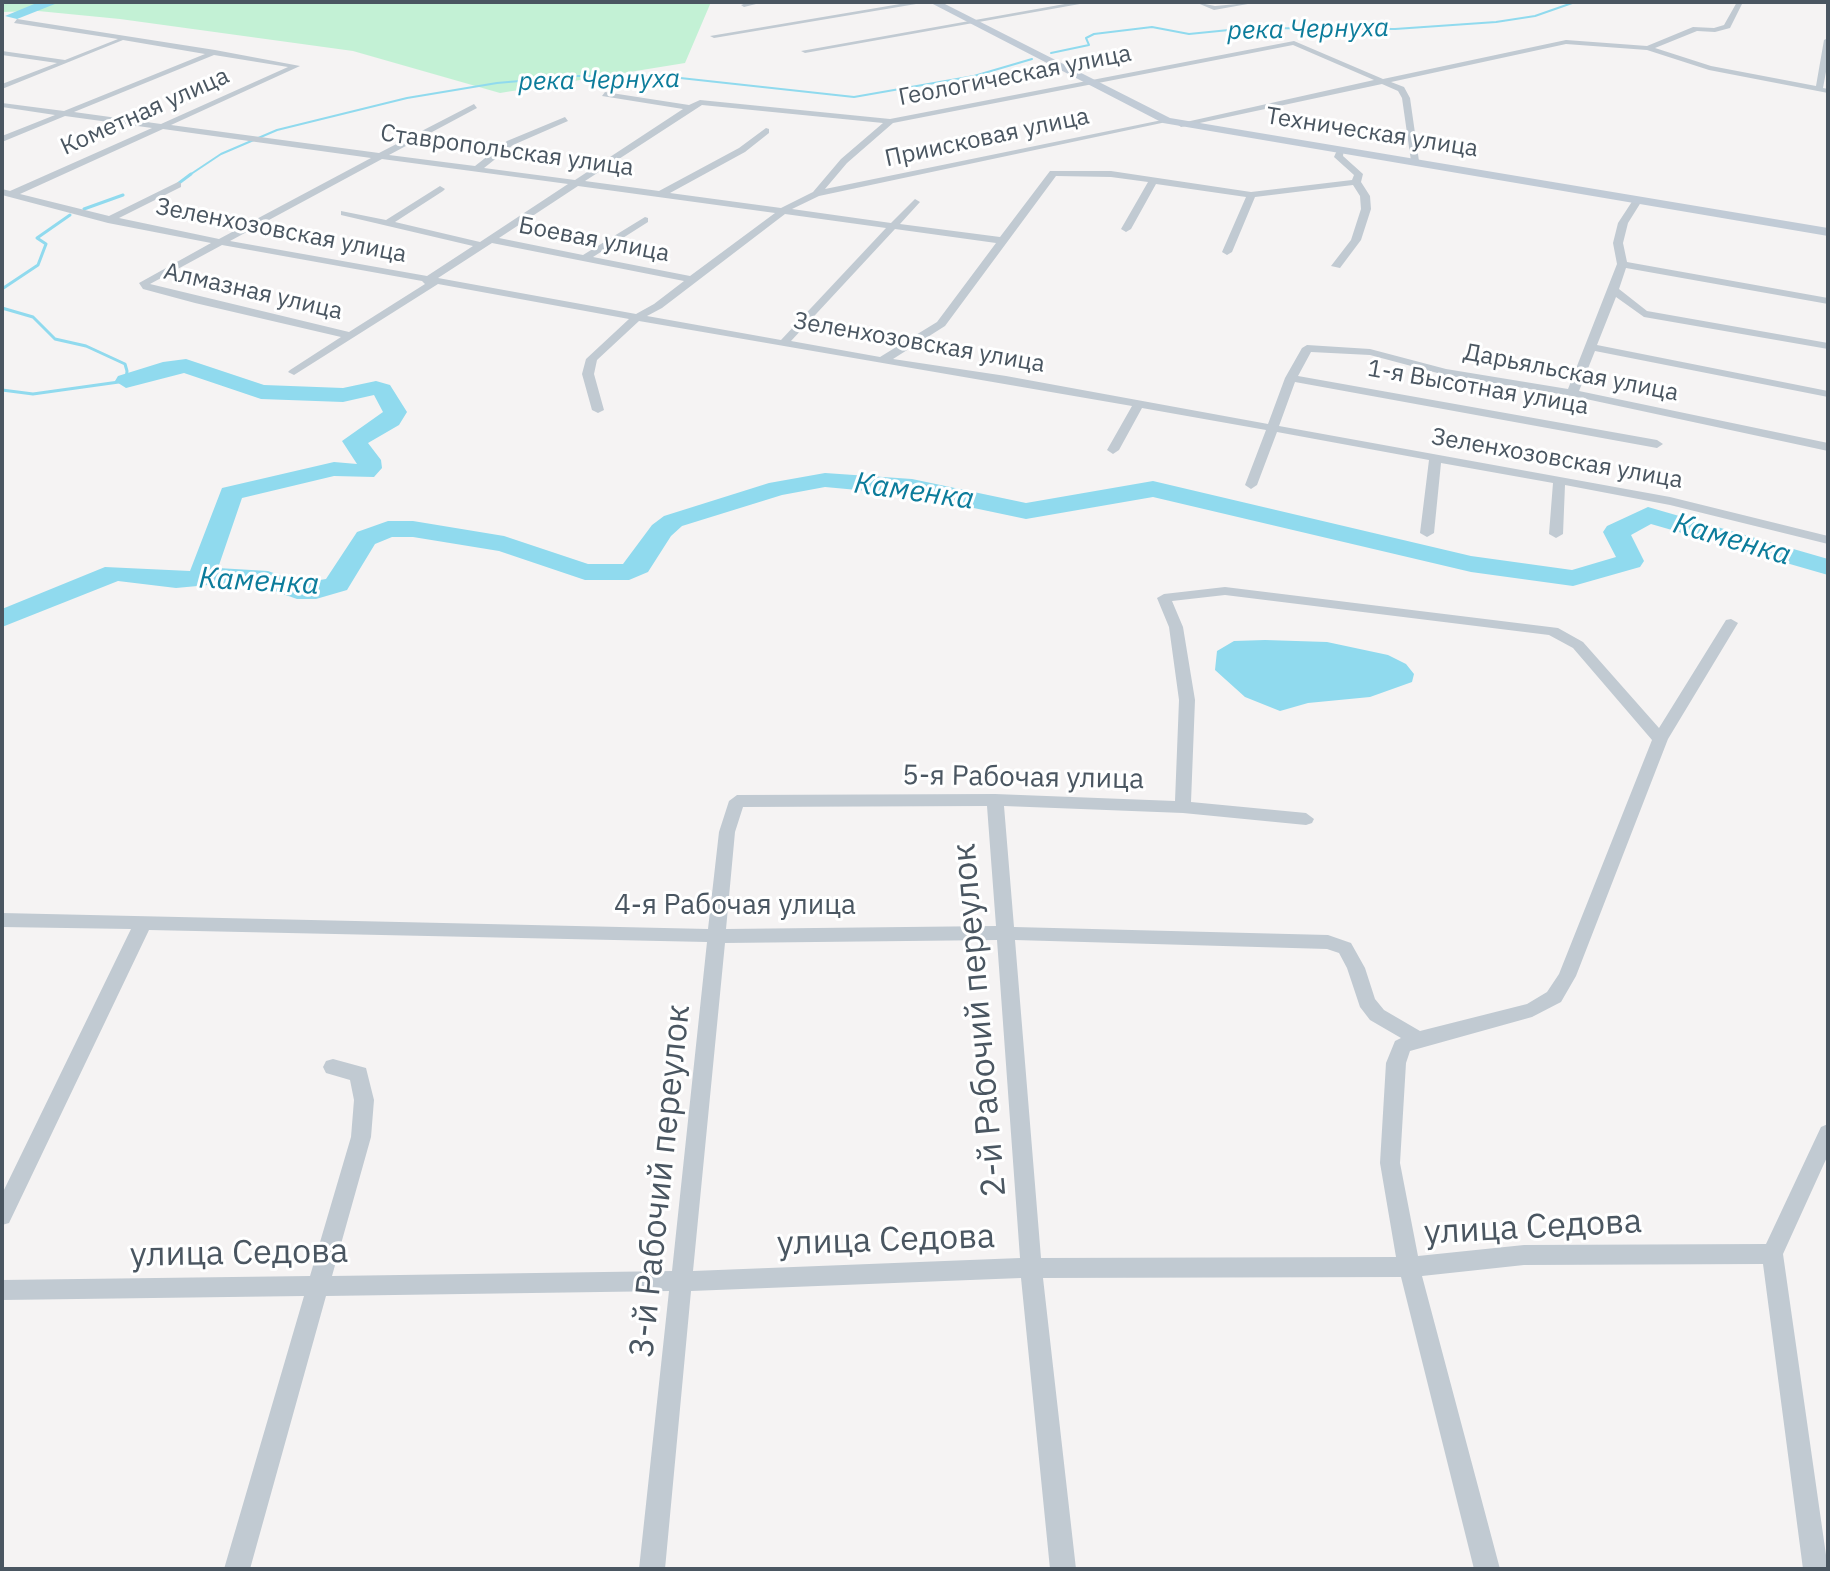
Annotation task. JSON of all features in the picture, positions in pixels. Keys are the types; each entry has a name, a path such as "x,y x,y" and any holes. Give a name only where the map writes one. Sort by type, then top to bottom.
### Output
{"street":[{"path":"744,5 761,2"},
{"path":"714,36 925,2"},
{"name":"Техническая улица","path":"934,2 1167,121 1828,232"},
{"path":"805,51 1088,2"},
{"path":"1198,2 1214,8 1256,2"},
{"path":"1648,48 1696,29 1727,26 1740,2"},
{"path":"17,21 215,52"},
{"path":"2,87 123,40"},
{"path":"1181,124 1557,43 1648,48 1709,68 1823,90 1828,40"},
{"name":"Геологическая улица","path":"598,410 588,367 637,317 693,280 784,210 816,194 844,161 890,121 1294,43 1384,80"},
{"path":"2,139 215,52"},
{"name":"Кометная улица","path":"6,194 296,66 215,52"},
{"path":"2,53 66,62"},
{"path":"2,75 24,78"},
{"path":"1384,80 1405,93 1415,161"},
{"path":"605,94 691,108"},
{"path":"294,372 431,282 484,242 691,108 712,101 890,121"},
{"name":"Ставропольская улица","path":"2,105 1005,241"},
{"path":"220,242 474,106"},
{"path":"478,168 510,143 565,119"},
{"name":"Приисковая улица","path":"816,194 1167,121"},
{"path":"661,194 742,150 766,131"},
{"path":"1341,150 1338,157 1359,174 1356,182"},
{"path":"882,361 941,324 1053,173 1072,171 1154,180 1251,195 1356,182"},
{"path":"1126,229 1154,180"},
{"path":"1336,266 1356,240 1366,209 1365,196 1356,182"},
{"path":"108,220 178,185"},
{"path":"390,221 440,189"},
{"name":"Зеленхозовская улица","path":"6,194 108,220 431,282 882,361 1006,379 1559,479 1670,501 1828,540"},
{"path":"1227,252 1251,195"},
{"path":"1572,393 1614,290 1622,264 1618,243 1623,223 1638,199"},
{"path":"784,343 915,202"},
{"name":"Боевая улица","path":"344,213 390,221 396,227 585,258 693,280"},
{"path":"585,258 645,220"},
{"name":"Алмазная улица","path":"220,242 144,283 147,287 350,336"},
{"path":"1622,264 1828,301"},
{"path":"1614,290 1644,314 1828,346"},
{"path":"1591,347 1828,394"},
{"name":"Дарьяльская улица","path":"1291,378 1307,348 1370,352 1445,372 1572,393 1828,447"},
{"path":"1251,485 1291,378"},
{"name":"1-я Высотная улица","path":"1291,378 1657,444"},
{"path":"1113,450 1138,405"},
{"path":"1427,533 1435,459"},
{"path":"1556,534 1559,479"},
{"path":"1183,807 1187,700 1176,627 1164,598 1225,591 1553,631 1578,645 1660,739"},
{"path":"1487,1569 1409,1267 1390,1163 1396,1063 1402,1046 1418,1039 1532,1010 1554,997 1572,963 1660,739 1731,623"},
{"name":"5-я Рабочая улица","path":"737,801 995,800 1183,807 1306,819"},
{"name":"2-й Рабочий переулок","path":"995,800 1031,1268 1063,1569"},
{"name":"3-й Рабочий переулок","path":"652,1569 719,936 727,832 737,801"},
{"name":"4-я Рабочая улица","path":"2,920 719,936 1005,933 1328,942 1345,948 1356,968 1367,1002 1377,1015 1418,1039"},
{"path":"2,1216 143,923"},
{"path":"237,1569 361,1137 364,1100 359,1074 333,1067"},
{"path":"1816,1569 1772,1254 1828,1133"},
{"name":"улица Седова","path":"2,1290 683,1281 1031,1268 1409,1267 1524,1255 1772,1254"}],"green space":[{"path":"2,2 711,2 685,63 500,93 353,51 120,19 38,11 2,12"}],"water":[{"path":"1234,641 1327,642 1388,655 1406,664 1414,674 1412,682 1370,697 1308,703 1280,711 1245,697 1215,670 1217,651"}],"waterway":[{"path":"12,16 53,2"},
{"name":"река Чернуха","path":"1051,53 1089,45 1086,38 1094,34 1152,27 1189,34 1249,28 1395,29 1496,22 1535,16 1575,2"},
{"name":"река Чернуха","path":"191,174 221,154 277,130 407,98 497,83 576,76 662,76 854,97 974,76 1032,59"},
{"name":"река Чернуха","path":"179,183 191,174"},
{"name":"река Чернуха","path":"84,209 123,195"},
{"name":"река Чернуха","path":"2,289 38,265 46,244 37,238 70,215"},
{"path":"2,308 33,317 55,339 86,346 125,364 127,371 126,381 33,394 2,390"},
{"path":"126,381 171,367 186,366 261,392 343,395 376,388 382,390 395,412 391,420 354,441 369,460 370,468 365,472 334,469 231,493 201,577"},
{"name":"Каменка","path":"2,619 115,573 176,580 230,575 268,579 297,591 316,591 337,584 353,554 366,538 388,529 413,529 504,544 585,572 629,572 638,566 661,531 673,521 778,488 825,480 912,487 1026,511 1153,489 1471,564 1573,578 1631,561 1616,532 1648,515 1828,567"}]}
